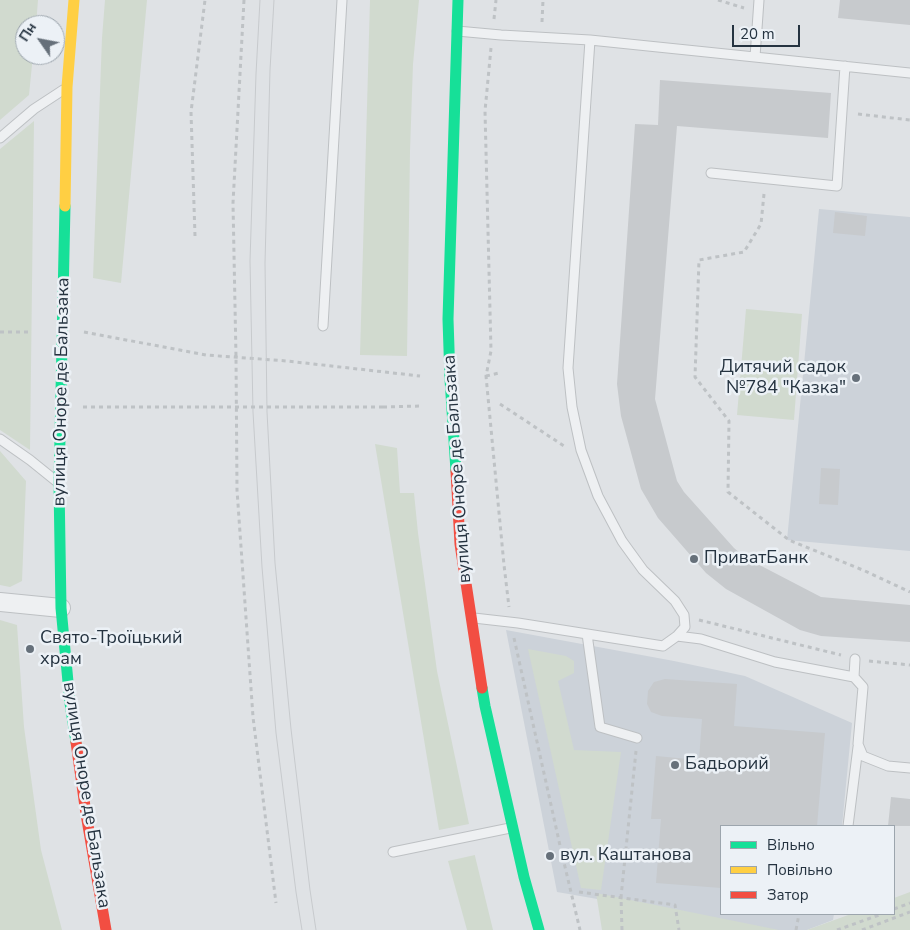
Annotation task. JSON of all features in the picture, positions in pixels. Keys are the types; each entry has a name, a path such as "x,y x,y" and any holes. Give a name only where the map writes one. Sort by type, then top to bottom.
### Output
{"main road":[{"name":"вулиця Оноре де Бальзака","path":"74,0 67,87 59,484 61,608 70,703 86,814 106,930"},
{"name":"вулиця Оноре де Бальзака","path":"458,0 448,319 449,369 460,544 485,706 524,877 539,930"}],"street":[{"path":"0,602 61,608"}],"lane":[{"path":"323,326 342,0"},
{"path":"755,57 759,0"},
{"path":"457,31 590,40 910,73"},
{"path":"471,618 511,622 663,646 677,636 685,627 684,615 675,601 643,570 622,541 598,496 581,450 572,407 568,368 590,40"},
{"path":"711,173 837,186 845,66"},
{"path":"0,138 34,109 67,87"},
{"path":"0,439 59,484"},
{"path":"588,634 600,727 637,738"},
{"path":"677,636 701,639 775,662 854,677 863,687 848,825"},
{"path":"854,677 855,659"},
{"path":"858,744 863,756 888,766 910,768"},
{"path":"393,852 513,828"}],"path":[{"path":"195,236 192,112 205,0"},
{"path":"244,0 233,203 237,490 254,727 276,903"},
{"path":"496,0 485,111 492,350 486,376 511,622 560,850 580,930"},
{"path":"540,37 544,0"},
{"path":"842,112 910,120"},
{"path":"765,178 761,224 744,252 699,260 696,377 729,421 728,492 789,540 865,571 910,592"},
{"path":"0,332 31,332"},
{"path":"83,332 206,355 287,361 420,376"},
{"path":"486,376 499,373"},
{"path":"500,404 584,459"},
{"path":"82,408 420,406"},
{"path":"684,615 855,659 910,665"},
{"path":"622,930 621,897 637,738"},
{"path":"580,892 675,905 679,930"},
{"path":"895,909 910,904"},
{"path":"862,930 910,912"},
{"path":"796,930 799,915"},
{"path":"837,930 879,915"}],"shaded area":[{"path":"0,0 38,0 37,15 15,15 15,65 32,65 29,95 0,120"},
{"path":"105,0 147,0 121,283 93,278"},
{"path":"370,0 419,0 413,64 410,151 407,356 360,355"},
{"path":"34,121 30,450 0,430 0,149"},
{"name":"Дитячий садок №784 \"Казка\"","path":"819,209 910,217 910,551 787,540"},
{"path":"746,309 802,314 794,420 737,415"},
{"path":"375,444 397,448 400,493 414,493 437,671 469,824 439,830"},
{"path":"0,451 26,481 22,581 10,587 0,585"},
{"path":"0,620 17,625 24,727 41,850 62,930 0,930"},
{"path":"506,630 745,676 852,723 842,825 720,825 720,915 834,915 833,920 807,930 776,930 557,892"},
{"path":"528,649 566,656 574,661 574,673 558,681 574,750 621,752 601,890 581,888"},
{"path":"475,855 493,930 467,930 448,861"},
{"path":"910,892 910,930 807,930 848,915 895,915 895,898"},
{"path":"596,893 779,930 602,930"}],"building":[{"path":"840,0 910,0 910,25 838,18"},
{"path":"660,80 831,93 828,138 677,126 655,399 677,481 684,492 734,548 746,558 821,597 910,605 910,642 821,636 800,630 726,589 706,573 658,518 641,489 621,416 617,384 635,124 658,125"},
{"path":"835,212 867,216 865,236 833,233"},
{"path":"821,468 840,469 838,505 819,504"},
{"path":"665,679 737,684 734,726 825,733 817,825 720,825 720,888 656,883 661,819 651,819 656,756 699,760 702,719 662,716 651,712 647,704 648,691 654,682"},
{"path":"891,797 910,799 910,826 888,825"}],"tram line":[{"path":"260,0 250,261 253,412 262,567 276,733 302,930"},
{"path":"274,0 270,70 265,263 267,412 275,563 291,729 316,930"}],"traffic: fast":[{"path":"456,471 448,319 458,0"},
{"path":"65,206 59,484 61,608 70,703 76,742"},
{"path":"482,688 524,877 539,930"}],"traffic: slow":[{"path":"65,206 67,87 74,0"}],"traffic: jam":[{"path":"456,471 460,544 482,688"},
{"path":"76,742 106,930"}],"place":[{"name":"Дитячий садок №784 \"Казка\"","path":"856,378"},
{"name":"ПриватБанк","path":"694,559"},
{"name":"Свято-Троїцький храм","path":"30,649"},
{"name":"Бадьорий","path":"675,765"},
{"name":"вул. Каштанова","path":"550,856"}]}
